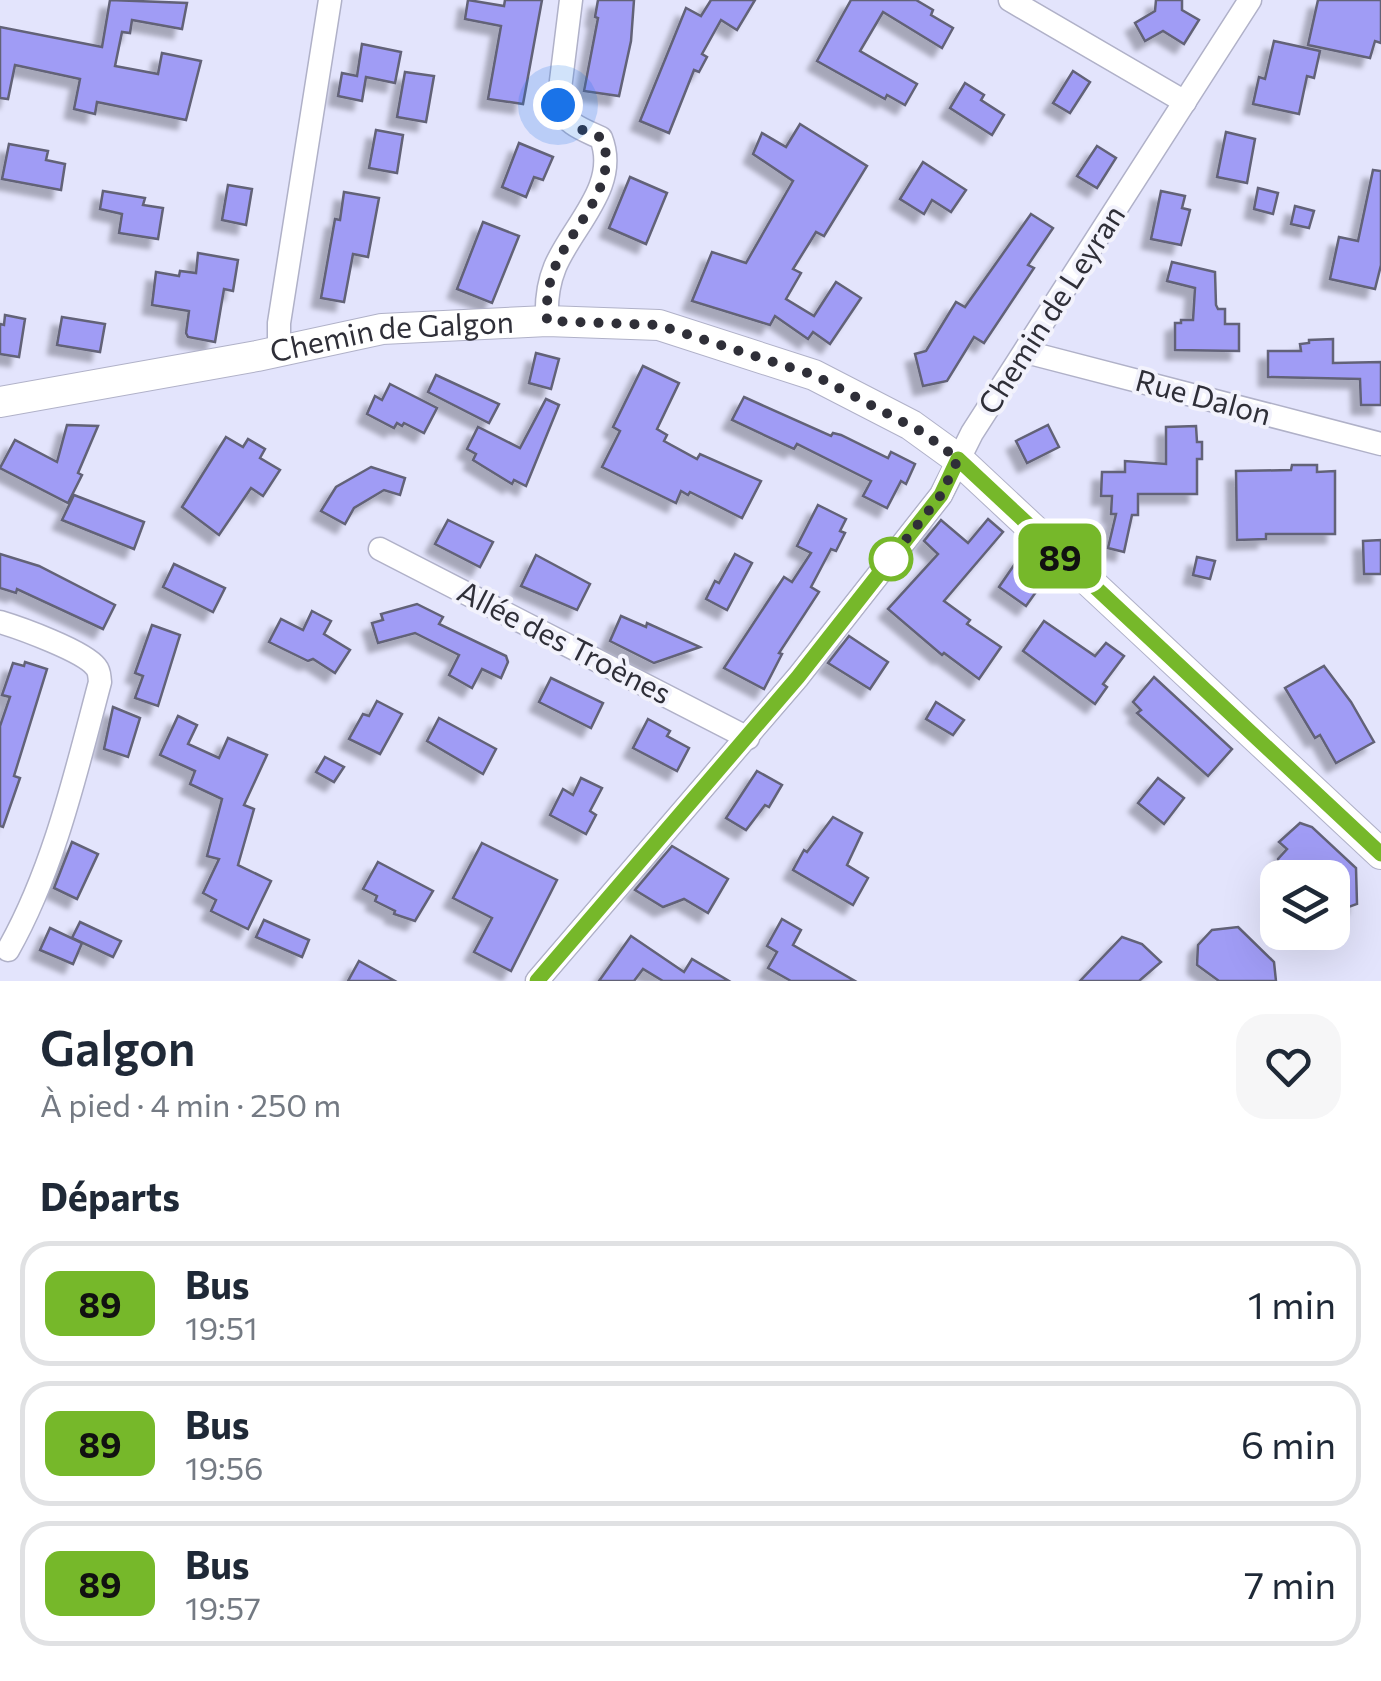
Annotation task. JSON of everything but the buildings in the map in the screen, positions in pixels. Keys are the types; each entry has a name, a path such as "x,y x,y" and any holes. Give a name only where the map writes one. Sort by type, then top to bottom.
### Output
{"main road":[{"name":"Chemin de Galgon","path":"0,402 382,329 547,321 658,325 814,375 922,432 958,459 1381,854"}],"street":[{"path":"278,350 330,0"},
{"path":"547,321 548,290 555,266 583,221 607,164 602,138 573,126 558,105 571,0"},
{"path":"1010,0 1186,102"},
{"name":"Chemin de Leyran","path":"537,981 748,738 941,495 958,459 1250,0"},
{"name":"Rue Dalon","path":"1026,352 1381,444"},
{"name":"Allée des Troènes","path":"380,549 748,738"},
{"path":"0,622 34,633 90,662 98,670 100,682 27,917 2,954"}],"bus line":[{"name":"89","path":"537,981 798,677 941,495 958,459 1381,854"}],"route":[{"path":"558,105 573,126 602,138 607,164 583,221 555,266 548,290 547,321 658,325 814,375 922,432 958,459 941,495 886,565 891,559"}]}
